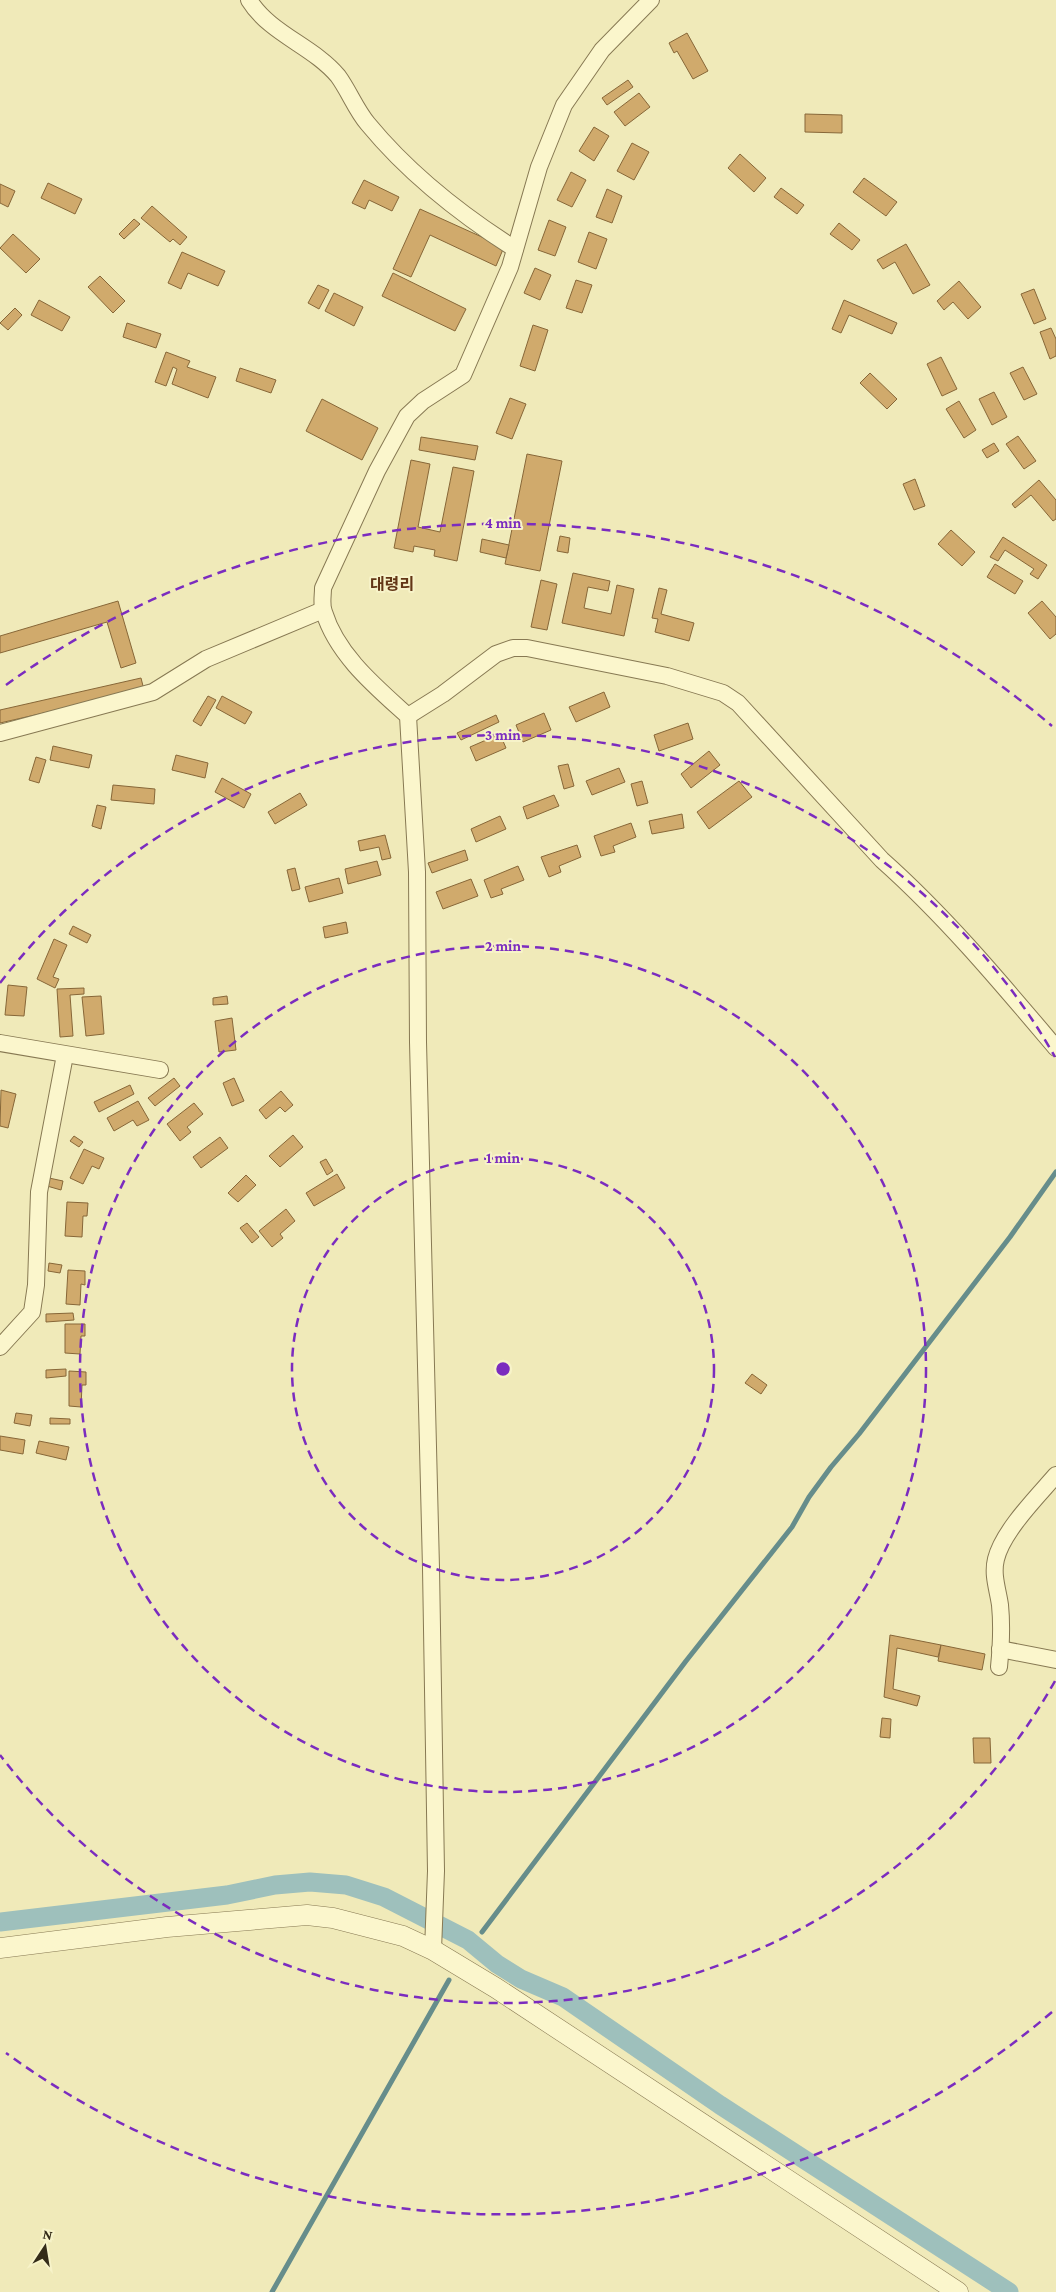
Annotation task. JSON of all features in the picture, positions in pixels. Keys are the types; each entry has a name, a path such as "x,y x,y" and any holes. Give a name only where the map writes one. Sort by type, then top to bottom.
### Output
{"street":[{"path":"249,0 272,25 316,56 338,76 367,123 397,158 469,220 515,249"},
{"path":"434,1944 436,1913 431,1568 418,1042 417,872 408,716 353,663 331,630 323,610 323,588 377,471 407,416 423,401 464,375 489,318 515,249 539,167 564,104 602,50 651,0"},
{"path":"0,733 153,692 206,659 323,610"},
{"path":"408,716 443,694 496,654 513,648 528,648 667,676 724,693 738,703 882,860 906,881 979,957 1056,1048"},
{"path":"0,1043 65,1056 160,1070"},
{"path":"0,1347 32,1312 36,1285 39,1192 65,1056"},
{"path":"1000,1667 1000,1606 995,1577 996,1559 1005,1540 1020,1518 1056,1475"},
{"path":"1000,1649 1056,1660"},
{"path":"0,1948 167,1927 307,1915 358,1923 434,1944 523,2006 958,2292"}],"building":[{"path":"687,33 708,71 693,79 677,51 674,53 669,43"},
{"path":"628,80 633,87 607,105 602,98"},
{"path":"639,93 650,107 625,126 614,112"},
{"path":"805,114 842,115 842,133 805,132"},
{"path":"594,127 609,136 594,161 579,151"},
{"path":"632,143 649,152 634,180 617,171"},
{"path":"740,154 766,178 754,192 728,168"},
{"path":"571,172 586,180 572,207 557,200"},
{"path":"864,178 897,202 886,216 853,192"},
{"path":"364,180 399,197 392,211 369,200 365,209 352,203"},
{"path":"48,183 82,199 75,214 41,198"},
{"path":"0,184 15,191 8,207 0,203"},
{"path":"781,188 804,205 797,214 774,197"},
{"path":"607,189 622,196 612,223 596,217"},
{"path":"152,206 187,237 180,245 173,239 170,242 141,218"},
{"path":"420,209 504,247 496,266 430,235 411,277 393,269"},
{"path":"134,219 140,224 124,239 119,234"},
{"path":"549,220 566,227 555,256 538,250"},
{"path":"839,223 860,240 852,250 830,234"},
{"path":"589,232 607,239 596,269 578,262"},
{"path":"13,234 40,259 26,273 0,248"},
{"path":"906,244 930,285 913,294 895,262 883,269 877,260"},
{"path":"182,252 225,271 218,286 188,273 181,289 168,283"},
{"path":"535,268 551,275 540,300 524,293"},
{"path":"393,273 466,309 455,331 382,296"},
{"path":"100,276 125,301 113,313 88,287"},
{"path":"576,280 592,285 582,313 566,308"},
{"path":"959,281 981,307 968,319 953,302 944,310 937,301"},
{"path":"318,285 329,290 319,309 308,303"},
{"path":"1034,289 1046,319 1034,324 1021,294"},
{"path":"334,293 363,307 354,326 325,311"},
{"path":"39,300 70,317 62,331 31,315"},
{"path":"844,300 897,323 892,334 849,315 841,333 832,329"},
{"path":"15,308 22,315 8,330 0,323"},
{"path":"127,323 161,334 156,348 123,337"},
{"path":"533,325 548,330 535,371 520,366"},
{"path":"1051,328 1056,339 1056,356 1050,359 1040,332"},
{"path":"166,352 190,361 187,367 216,377 208,398 172,384 177,369 173,367 166,386 155,382"},
{"path":"941,357 957,389 942,396 927,364"},
{"path":"1023,367 1037,394 1024,400 1010,373"},
{"path":"240,368 276,380 271,393 236,381"},
{"path":"870,373 897,399 887,409 860,383"},
{"path":"994,392 1007,417 992,425 979,399"},
{"path":"510,398 526,404 512,439 496,433"},
{"path":"322,399 378,428 362,460 306,431"},
{"path":"959,401 976,430 964,438 946,409"},
{"path":"1018,436 1036,461 1024,469 1006,444"},
{"path":"421,437 478,446 475,460 419,450"},
{"path":"994,443 999,451 987,458 982,450"},
{"path":"527,454 562,461 540,571 505,564"},
{"path":"411,460 430,464 418,527 440,532 453,467 474,471 457,561 434,556 435,550 414,546 413,552 394,548"},
{"path":"915,479 925,506 914,510 903,484"},
{"path":"1039,480 1056,500 1056,519 1053,521 1031,495 1015,508 1012,504"},
{"path":"951,530 975,552 962,566 938,544"},
{"path":"560,536 570,538 568,553 557,551"},
{"path":"1003,537 1047,565 1038,579 1030,574 1034,569 1005,550 998,561 990,557"},
{"path":"482,539 509,545 506,558 480,552"},
{"path":"995,564 1023,581 1015,594 987,577"},
{"path":"573,573 610,581 608,591 588,587 584,608 611,614 617,585 634,589 624,636 562,623"},
{"path":"541,580 557,584 547,630 531,627"},
{"path":"659,588 667,590 661,614 694,623 689,641 655,632 658,619 652,618"},
{"path":"118,601 136,663 121,668 107,622 0,653 0,636"},
{"path":"1042,601 1056,617 1056,634 1050,639 1028,613"},
{"path":"141,678 144,690 0,723 0,710"},
{"path":"604,692 610,707 576,722 569,707"},
{"path":"208,696 216,700 201,726 193,721"},
{"path":"222,696 252,712 245,724 216,708"},
{"path":"544,713 551,730 523,742 516,725"},
{"path":"496,715 499,722 461,740 457,733"},
{"path":"688,723 693,739 659,751 654,735"},
{"path":"500,734 506,748 476,761 470,747"},
{"path":"53,746 92,755 89,768 50,760"},
{"path":"709,751 720,765 691,788 681,774"},
{"path":"176,755 208,763 205,778 172,770"},
{"path":"36,757 46,760 39,783 29,780"},
{"path":"568,764 574,786 564,789 558,766"},
{"path":"619,768 625,782 592,795 586,781"},
{"path":"222,778 251,794 244,808 215,792"},
{"path":"642,781 648,803 637,806 631,784"},
{"path":"739,781 752,797 709,829 697,812"},
{"path":"113,785 155,789 154,804 111,800"},
{"path":"300,793 307,805 275,824 268,812"},
{"path":"554,795 559,806 527,819 523,807"},
{"path":"97,805 106,807 101,829 92,826"},
{"path":"682,814 684,828 652,834 649,821"},
{"path":"500,816 506,829 476,842 471,829"},
{"path":"631,823 636,837 613,846 615,852 601,856 594,836"},
{"path":"385,835 391,858 382,860 379,847 360,851 358,841"},
{"path":"577,845 581,857 559,866 561,872 549,877 541,857"},
{"path":"465,850 468,860 432,873 428,863"},
{"path":"377,861 381,875 348,884 345,869"},
{"path":"518,866 524,880 501,889 503,894 491,898 484,880"},
{"path":"295,868 300,889 292,891 287,870"},
{"path":"339,878 343,893 309,902 305,887"},
{"path":"471,879 478,896 443,909 436,892"},
{"path":"346,922 348,933 325,938 323,927"},
{"path":"73,926 91,935 87,943 69,934"},
{"path":"54,939 67,945 53,977 59,979 55,988 37,979"},
{"path":"8,985 27,987 24,1016 5,1015"},
{"path":"84,988 84,994 70,995 73,1036 60,1037 57,989"},
{"path":"101,996 104,1034 86,1036 82,997"},
{"path":"227,996 228,1004 213,1005 213,998"},
{"path":"232,1018 236,1050 219,1052 215,1021"},
{"path":"174,1078 180,1086 155,1106 148,1098"},
{"path":"234,1078 244,1101 232,1106 223,1083"},
{"path":"130,1085 134,1094 99,1112 94,1102"},
{"path":"1,1090 16,1094 8,1128 0,1126"},
{"path":"281,1091 293,1105 285,1112 280,1107 266,1119 259,1110"},
{"path":"138,1101 149,1120 137,1126 133,1120 114,1131 107,1118"},
{"path":"194,1103 203,1114 187,1127 191,1132 180,1141 167,1124"},
{"path":"293,1135 303,1147 280,1167 269,1156"},
{"path":"74,1136 83,1142 79,1147 70,1141"},
{"path":"220,1137 228,1148 201,1168 193,1157"},
{"path":"84,1149 104,1158 99,1169 92,1166 83,1184 70,1178"},
{"path":"326,1159 333,1171 327,1175 320,1162"},
{"path":"337,1174 345,1188 314,1206 306,1193"},
{"path":"246,1175 256,1185 238,1202 228,1193"},
{"path":"49,1178 63,1181 61,1190 47,1186"},
{"path":"67,1202 88,1203 87,1216 83,1216 82,1237 65,1236"},
{"path":"286,1209 295,1221 280,1234 283,1238 272,1247 259,1231"},
{"path":"247,1223 259,1237 252,1243 240,1228"},
{"path":"49,1263 62,1265 60,1273 48,1271"},
{"path":"68,1270 85,1271 85,1285 81,1284 80,1305 66,1304"},
{"path":"73,1313 74,1320 46,1322 46,1314"},
{"path":"65,1324 85,1324 85,1336 81,1336 80,1354 65,1353"},
{"path":"66,1369 66,1376 46,1378 46,1370"},
{"path":"69,1371 86,1372 86,1385 82,1385 81,1407 69,1406"},
{"path":"752,1374 767,1385 761,1394 745,1383"},
{"path":"16,1413 32,1415 30,1426 14,1423"},
{"path":"50,1418 70,1419 70,1424 50,1424"},
{"path":"0,1436 25,1440 23,1454 0,1450"},
{"path":"39,1441 69,1447 66,1460 36,1453"},
{"path":"890,1635 941,1645 938,1657 897,1648 893,1689 920,1696 917,1706 884,1697"},
{"path":"941,1645 985,1654 982,1670 938,1661"},
{"path":"882,1718 891,1719 890,1738 880,1737"},
{"path":"973,1738 990,1738 991,1763 974,1763"}],"waterway":[{"path":"482,1932 686,1661 792,1527 809,1497 831,1467 859,1434 1010,1237 1056,1172"},
{"path":"0,1922 227,1895 275,1885 310,1882 346,1885 384,1897 468,1940 497,1964 521,1979 563,1997 720,2105 1009,2292"},
{"path":"272,2292 449,1980"}],"district":[{"name":"대령리","path":"392,584"}]}
